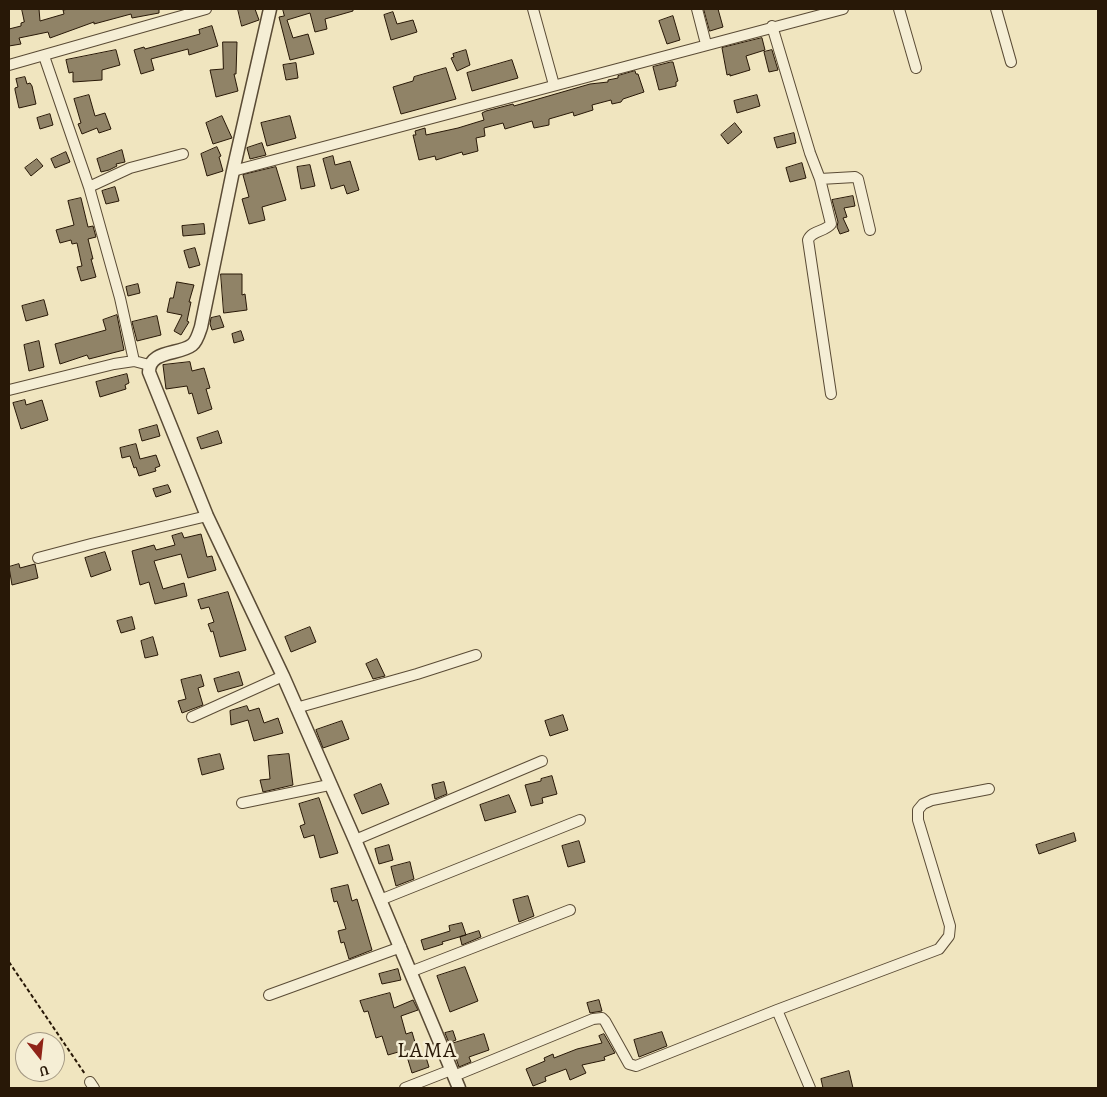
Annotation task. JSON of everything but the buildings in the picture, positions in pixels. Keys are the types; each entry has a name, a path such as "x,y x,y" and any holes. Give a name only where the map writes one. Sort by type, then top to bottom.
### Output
{"street":[{"path":"9,65 44,56 170,13 206,9"},
{"path":"270,9 233,170 201,327 197,339 192,344 153,360 149,365 151,378 207,516 283,676 401,947 459,1088"},
{"path":"533,9 554,85"},
{"path":"697,9 706,44"},
{"path":"233,170 842,9"},
{"path":"898,9 916,68"},
{"path":"996,9 1011,62"},
{"path":"772,26 810,153 820,179 831,224 826,229 813,233 808,240 831,394"},
{"path":"44,56 89,187 120,298 134,361"},
{"path":"89,187 130,168 183,154"},
{"path":"820,179 855,176 858,179 870,230"},
{"path":"9,390 114,364 134,361 149,365"},
{"path":"38,558 207,516"},
{"path":"296,708 417,674 476,655"},
{"path":"192,717 283,676"},
{"path":"355,840 542,760"},
{"path":"242,803 330,785"},
{"path":"405,1088 453,1073 594,1019 602,1018 629,1064 636,1066 939,949 949,936 950,926 918,820 918,810 923,804 932,800 989,789"},
{"path":"380,900 580,820"},
{"path":"410,972 570,910"},
{"path":"269,995 401,947"},
{"path":"777,1010 810,1088"}],"path":[{"path":"9,962 92,1085"}],"district":[{"name":"LAMA","path":"427,1052"}]}
